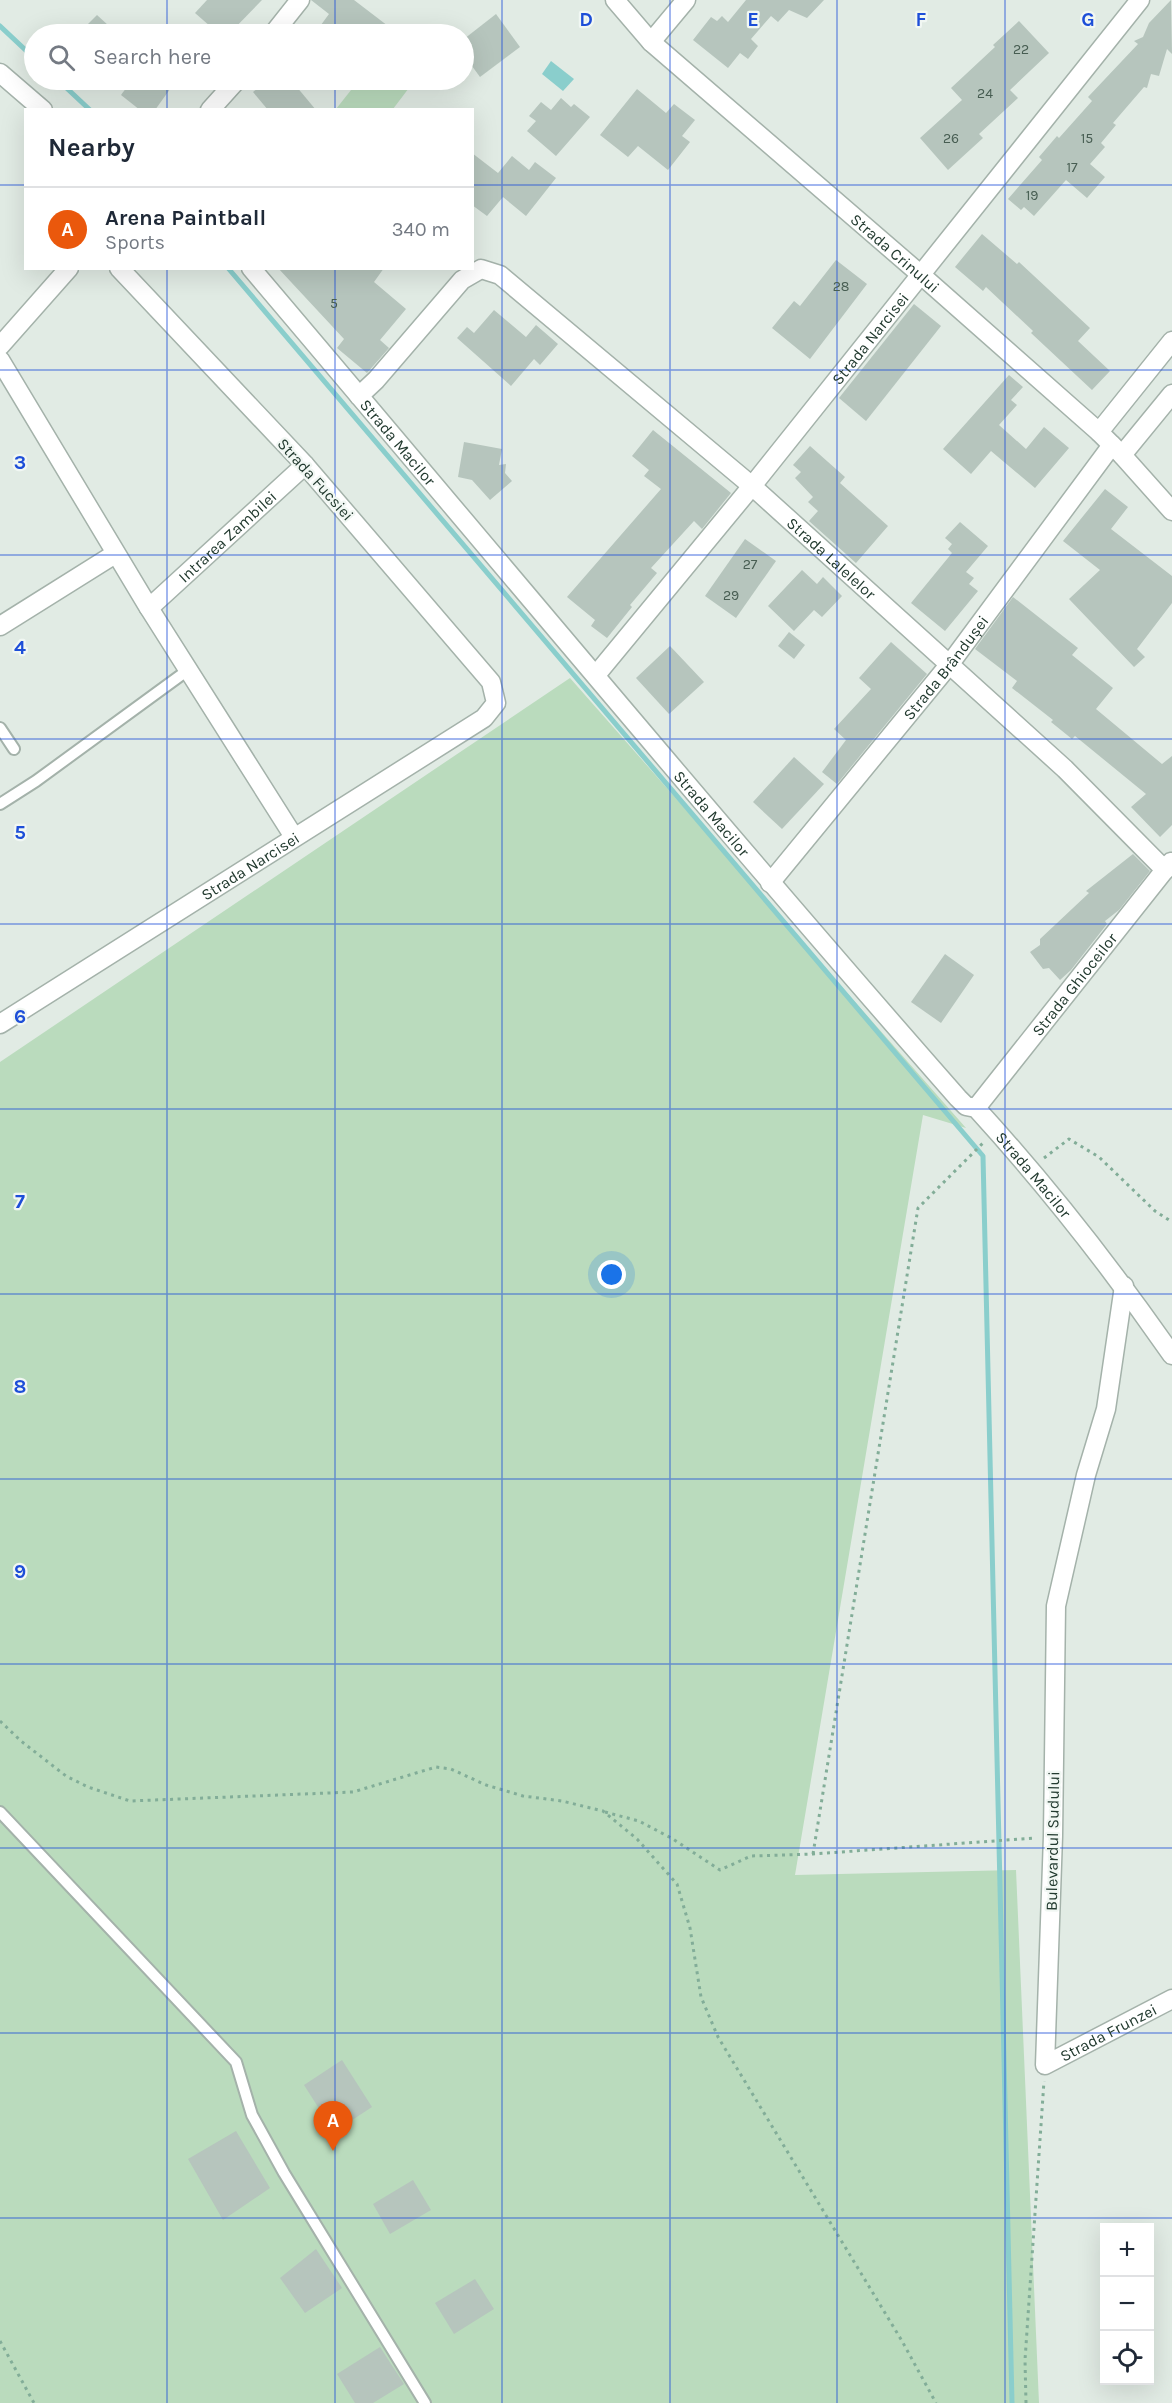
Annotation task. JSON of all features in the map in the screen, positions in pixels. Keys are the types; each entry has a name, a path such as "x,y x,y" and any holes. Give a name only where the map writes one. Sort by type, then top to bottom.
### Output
{"street":[{"path":"281,24 300,0"},
{"name":"Strada Crinului","path":"615,0 651,42 920,274 1111,444 1172,511"},
{"path":"651,42 686,0"},
{"name":"Strada Narcisei","path":"596,675 752,486 1140,0"},
{"path":"0,73 42,108"},
{"path":"212,108 228,90"},
{"name":"Strada Lalelelor","path":"359,396 376,380 462,280 481,269 500,275 752,486 1168,865"},
{"path":"0,346 67,270"},
{"name":"Strada Fucsiei","path":"121,270 305,465 491,682 496,703"},
{"name":"Strada Macilor","path":"253,270 770,883 958,1098 966,1106 976,1108 1031,1168 1124,1286 1172,1355"},
{"name":"Strada Brândușei","path":"770,883 949,665 1111,444 1172,341"},
{"path":"0,360 149,609 294,837"},
{"name":"Strada Brândușei","path":"1111,444 1172,394"},
{"name":"Intrarea Zambilei","path":"149,609 305,465"},
{"path":"0,626 116,554"},
{"name":"Strada Narcisei","path":"0,1024 484,718 496,703"},
{"name":"Strada Ghioceilor","path":"976,1108 1168,865"},
{"name":"Bulevardul Sudului","path":"1045,2064 1053,1836 1056,1606 1086,1474 1106,1409 1124,1286"},
{"name":"Strada Frunzei","path":"1045,2064 1172,2000"}],"lane":[{"path":"0,804 36,781 188,670"},
{"path":"0,728 14,749"},
{"path":"0,1812 236,2062 252,2115 278,2163 425,2403"}],"path":[{"path":"1031,1168 1069,1139 1099,1157 1135,1189 1155,1211 1172,1222"},
{"path":"813,1854 918,1208 983,1143"},
{"path":"0,1721 21,1741 66,1776 88,1787 130,1801 353,1792 436,1767 451,1770 486,1785 523,1796 562,1801 639,1821 673,1839 720,1870 751,1856 813,1854 1053,1836"},
{"path":"603,1811 638,1839 676,1884 690,1928 701,1997 718,2037 902,2341 936,2403"},
{"path":"1026,2403 1025,2360 1045,2064"},
{"path":"0,2341 34,2403"}],"green space":[{"path":"351,90 407,90 394,108 337,108"},
{"path":"570,678 966,1128 923,1115 795,1875 1016,1870 1039,2403 0,2403 0,1062"}],"water":[{"path":"551,61 574,79 563,91 542,74"}],"building":[{"path":"207,0 262,0 239,24 208,24 195,13"},
{"path":"311,0 354,0 385,24 322,24 329,14"},
{"path":"746,0 824,0 807,18 789,10 778,22 771,16 751,39 758,46 748,59 740,53 728,68 693,40 711,17 717,21 722,16 728,22"},
{"path":"1171,0 1172,54 1167,49 1159,76 1151,74 1147,88 1144,87 1113,123 1116,125 1101,143 1105,147 1090,164 1105,177 1087,198 1066,180 1034,216 1024,207 1021,210 1008,199 1042,160 1039,157 1057,136 1059,138 1092,101 1088,97 1138,44 1134,41 1143,37 1149,23"},
{"path":"496,14 520,47 480,77 474,69 474,31"},
{"path":"97,15 107,24 88,24"},
{"path":"1019,21 1049,53 1010,90 1018,98 979,134 983,138 948,170 920,138 962,100 951,88"},
{"path":"637,89 666,113 674,104 695,120 682,136 690,142 668,170 638,146 628,157 600,135"},
{"path":"125,90 169,90 156,108 137,108 121,95"},
{"path":"256,90 299,90 314,108 266,108 253,92"},
{"path":"561,98 571,107 574,104 590,117 556,156 527,131 536,121 529,116 541,102 551,110"},
{"path":"474,155 498,173 512,156 529,170 535,162 556,178 526,216 503,197 487,216 474,206"},
{"path":"982,234 1017,264 1019,262 1090,328 1078,341 1110,371 1092,390 986,287 983,291 955,267"},
{"path":"836,260 867,284 810,359 772,328 794,301 800,306"},
{"path":"280,270 383,270 374,282 406,309 380,340 389,348 367,373 337,348 344,339"},
{"path":"914,304 941,326 866,421 839,398"},
{"path":"494,310 526,337 536,325 558,344 540,365 534,359 511,386 457,338 467,327 474,333"},
{"path":"1009,375 1023,387 1011,400 1017,405 999,425 1026,449 1044,427 1069,448 1035,488 991,451 971,474 943,449"},
{"path":"653,430 731,493 702,529 694,521 651,568 657,573 630,605 632,607 607,638 591,626 595,620 567,597 661,489 644,476 649,470 632,456"},
{"path":"464,442 502,449 499,465 506,464 505,473 512,481 490,500 472,480 458,477"},
{"path":"810,446 845,477 840,483 888,526 856,563 809,521 818,511 808,502 813,497 795,478 801,472 793,465"},
{"path":"1105,489 1128,507 1111,529 1172,576 1172,603 1137,649 1145,657 1134,667 1069,599 1100,570 1063,541"},
{"path":"960,522 988,546 966,572 974,578 969,584 978,591 945,631 911,603 952,553 948,549 952,544 945,538"},
{"path":"745,539 776,561 736,618 705,596"},
{"path":"802,570 817,584 823,577 842,596 822,617 814,610 794,631 768,606"},
{"path":"1013,597 1078,648 1072,655 1113,688 1096,709 1162,764 1172,756 1172,825 1160,837 1131,807 1146,794 1075,736 1072,739 1051,722 1053,720 1012,688 1017,681 975,649"},
{"path":"789,632 805,645 794,659 778,646"},
{"path":"891,642 927,674 837,784 822,772 846,740 834,729 871,689 859,678"},
{"path":"670,646 704,682 669,714 636,678"},
{"path":"794,757 824,784 782,829 753,802"},
{"path":"1133,854 1150,871 1119,910 1105,921 1107,924 1071,970 1060,980 1049,968 1043,969 1030,952 1040,945 1040,939 1089,893 1086,891"},
{"path":"945,954 974,975 941,1023 911,1002"},
{"path":"342,2060 372,2107 334,2132 304,2085"},
{"path":"236,2131 270,2188 223,2220 188,2159"},
{"path":"413,2180 431,2210 390,2234 373,2204"},
{"path":"316,2249 342,2288 305,2313 280,2278"},
{"path":"475,2279 494,2309 454,2334 435,2303"},
{"path":"380,2347 404,2384 373,2403 355,2403 337,2374"}],"waterway":[{"path":"0,26 24,49"},
{"path":"69,90 88,108"},
{"path":"230,270 983,1156 1012,2403"}],"place":[{"name":"Arena Paintball","path":"333,2151"}]}
